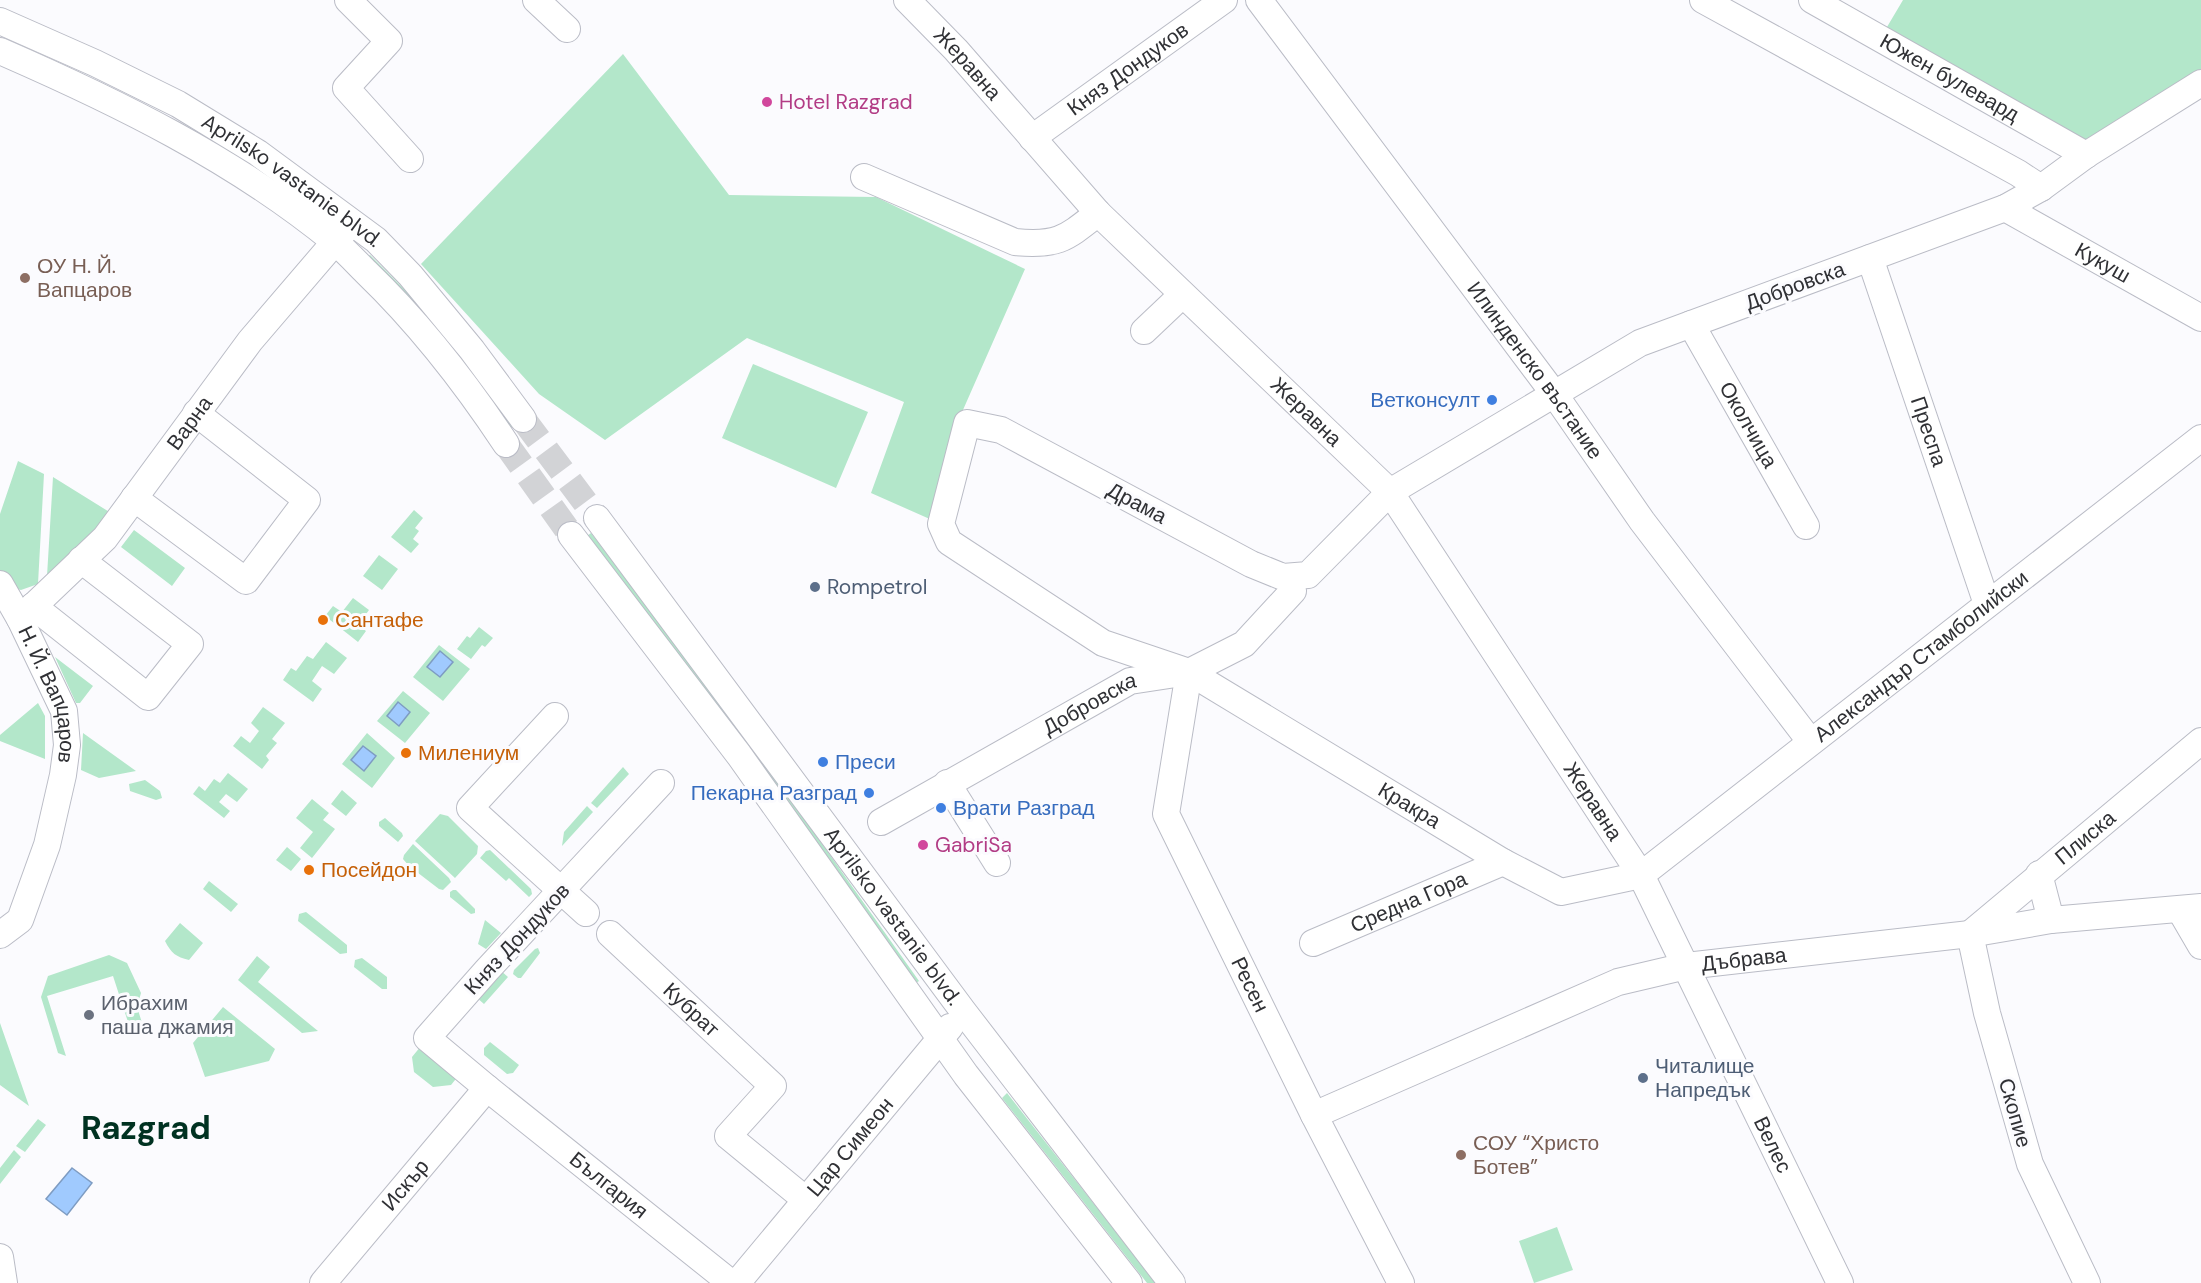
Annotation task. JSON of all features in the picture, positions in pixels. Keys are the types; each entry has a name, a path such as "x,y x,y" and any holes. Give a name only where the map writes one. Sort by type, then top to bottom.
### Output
{"street":[{"path":"348,0 389,41 346,88 410,159"},
{"path":"536,0 567,28"},
{"name":"Жеравна","path":"907,0 956,50 1098,213 1389,492 1641,875"},
{"name":"Княз Дондуков","path":"1032,138 1224,0"},
{"name":"Илинденско въстание","path":"1258,0 1555,395 1642,521 1810,741"},
{"path":"1703,0 2008,167 2042,188"},
{"name":"Южен булевард","path":"1812,0 2086,154"},
{"name":"Aprilsko vastanie blvd.","path":"0,21 95,63 178,104 258,153 376,240 411,275 472,350 523,419"},
{"name":"Aprilsko vastanie blvd.","path":"0,51 135,113 185,140 283,203 335,242 403,308 457,374 506,444"},
{"name":"Добровска","path":"881,822 1130,681 1189,672 1244,644 1389,492 1640,343 2005,208 2042,188 2086,154 2201,83"},
{"path":"864,177 1015,242 1042,244 1068,236 1098,213"},
{"name":"Кукуш","path":"2005,208 2201,318"},
{"name":"Варна","path":"27,613 105,538 270,316 352,223"},
{"name":"Преспа","path":"1870,258 1987,604"},
{"path":"1144,331 1182,295"},
{"name":"Околчица","path":"1691,324 1806,525"},
{"path":"134,498 246,581 307,500 196,413"},
{"name":"Драма","path":"967,423 1001,430 1251,564 1301,583"},
{"name":"Кракра","path":"967,423 941,524 949,542 1103,643 1189,672 1503,862 1561,892 1641,875"},
{"name":"Александър Стамболийски","path":"1641,875 1987,604 2199,445"},
{"name":"Aprilsko vastanie blvd.","path":"597,518 963,1011 1172,1283"},
{"name":"Aprilsko vastanie blvd.","path":"571,535 739,755 940,1039 1129,1283"},
{"path":"27,613 148,697 190,644 81,560"},
{"name":"Н. Й. Вапцаров","path":"0,584 27,613 64,711 67,745 63,775 47,845 20,920 0,935"},
{"name":"Ресен","path":"1189,672 1166,814 1314,1115 1401,1283"},
{"path":"555,716 470,808 586,913"},
{"name":"Плиска","path":"1970,934 2039,874 2201,741"},
{"name":"Княз Дондуков","path":"487,1089 427,1038 661,783"},
{"path":"947,783 997,863"},
{"name":"Средна Гора","path":"1314,943 1503,862"},
{"path":"2039,874 2051,920"},
{"name":"Велес","path":"1641,875 1834,1281"},
{"path":"2191,909 2201,946"},
{"name":"Дъбрава","path":"1314,1115 1618,982 1686,966 1970,934 2051,920 2191,909"},
{"name":"Кубрат","path":"610,934 773,1086 728,1136 806,1200"},
{"name":"Скопие","path":"1970,934 1987,1013 2030,1164 2087,1283"},
{"name":"Цар Симеон","path":"737,1283 963,1011"},
{"name":"Искър","path":"323,1283 487,1089"},
{"name":"България","path":"487,1089 731,1283"}],"green space":[{"path":"1903,0 2201,0 2201,69 2084,141 1887,27"},
{"path":"623,54 729,195 876,197 1025,269 959,419 932,520 871,493 904,402 747,338 605,440 539,394 421,264"},
{"path":"370,255 423,308 515,422 509,431 363,260"},
{"path":"753,364 868,412 836,488 722,438"},
{"path":"18,461 44,474 38,584 21,590 5,586 0,577 0,514"},
{"path":"53,477 111,513 94,533 47,576"},
{"path":"414,510 423,518 415,528 419,531 413,539 419,544 411,553 391,537"},
{"path":"134,530 185,568 172,586 121,547"},
{"path":"591,533 750,742 919,981 916,983 587,536"},
{"path":"379,555 398,569 382,590 363,576"},
{"path":"353,598 369,610 358,625 366,631 358,642 325,616 333,606 342,612"},
{"path":"479,627 493,638 485,647 482,645 471,659 457,649 467,636 470,638"},
{"path":"326,642 347,658 334,674 322,666 312,681 322,689 313,702 283,680 291,668 296,671 307,656 313,659"},
{"path":"439,645 470,669 443,701 413,677"},
{"path":"55,657 93,686 80,703 76,703"},
{"path":"403,691 430,713 405,743 377,721"},
{"path":"38,703 45,716 45,759 0,741 0,735"},
{"path":"263,707 285,723 272,739 277,743 266,756 269,760 262,769 233,746 241,736 250,743 259,731 251,723"},
{"path":"83,733 136,771 99,778 81,770"},
{"path":"367,733 395,758 372,788 342,764"},
{"path":"623,767 629,774 597,808 591,803"},
{"path":"228,773 248,789 237,802 226,794 219,802 230,811 224,818 193,794 199,786 205,791 214,779 220,783"},
{"path":"145,780 160,791 162,798 156,800 130,791 129,784"},
{"path":"342,790 357,803 346,816 331,804"},
{"path":"312,799 329,813 323,820 335,829 312,858 300,848 313,832 296,818"},
{"path":"587,806 593,812 562,846 564,832"},
{"path":"440,814 448,816 478,846 477,854 455,878 415,841"},
{"path":"385,818 402,833 403,836 398,842 379,826 379,822"},
{"path":"413,844 449,878 451,882 443,890 409,866 403,859"},
{"path":"287,847 301,859 291,871 276,860"},
{"path":"490,850 531,889 532,894 529,897 509,878 506,881 480,858"},
{"path":"209,881 238,904 231,912 203,889"},
{"path":"456,890 475,909 475,913 471,914 450,897 450,892"},
{"path":"306,912 347,945 347,953 340,954 298,921 299,914"},
{"path":"485,920 501,933 486,949 478,944"},
{"path":"180,923 203,943 189,960 174,954 165,941"},
{"path":"538,948 540,953 521,978 513,974 514,970"},
{"path":"109,955 127,963 141,993 137,1007 144,1029 137,1031 128,1022 113,976 47,996 66,1056 58,1053 41,997 48,976"},
{"path":"257,956 270,967 258,982 318,1031 302,1033 238,980"},
{"path":"362,958 387,977 387,989 382,989 354,967 355,960"},
{"path":"500,970 508,977 484,1004 476,997"},
{"path":"223,1007 275,1049 269,1061 205,1077 193,1043"},
{"path":"0,1023 29,1106 0,1085"},
{"path":"490,1042 519,1065 513,1073 507,1074 484,1055 484,1048"},
{"path":"421,1046 459,1075 451,1085 433,1087 414,1072 412,1057"},
{"path":"1007,1093 1156,1283 1147,1283 1002,1098"},
{"path":"38,1119 46,1125 25,1152 16,1146"},
{"path":"14,1150 21,1157 0,1184 0,1168"},
{"path":"1557,1227 1573,1270 1534,1283 1519,1241"}],"water":[{"path":"440,651 453,662 440,677 427,667"},
{"path":"398,702 410,712 399,726 387,716"},
{"path":"363,746 376,756 364,771 351,760"},
{"path":"72,1168 92,1183 67,1215 46,1199"}],"tunnel":[{"path":"523,419 597,518"},
{"path":"506,444 571,535"}],"place":[{"name":"Hotel Razgrad","path":"767,102"},
{"name":"ОУ Н. Й. Вапцаров","path":"25,278"},
{"name":"Ветконсулт","path":"1492,400"},
{"name":"Rompetrol","path":"815,587"},
{"name":"Сантафе","path":"323,620"},
{"name":"Милениум","path":"406,753"},
{"name":"Преси","path":"823,762"},
{"name":"Пекарна Разград","path":"869,793"},
{"name":"Врати Разград","path":"941,808"},
{"name":"GabriSa","path":"923,845"},
{"name":"Посейдон","path":"309,870"},
{"name":"Ибрахим паша джамия","path":"89,1015"},
{"name":"Читалище Напредък","path":"1643,1078"},
{"name":"СОУ “Христо Ботев”","path":"1461,1155"}],"district":[{"name":"Razgrad","path":"146,1127"}]}
